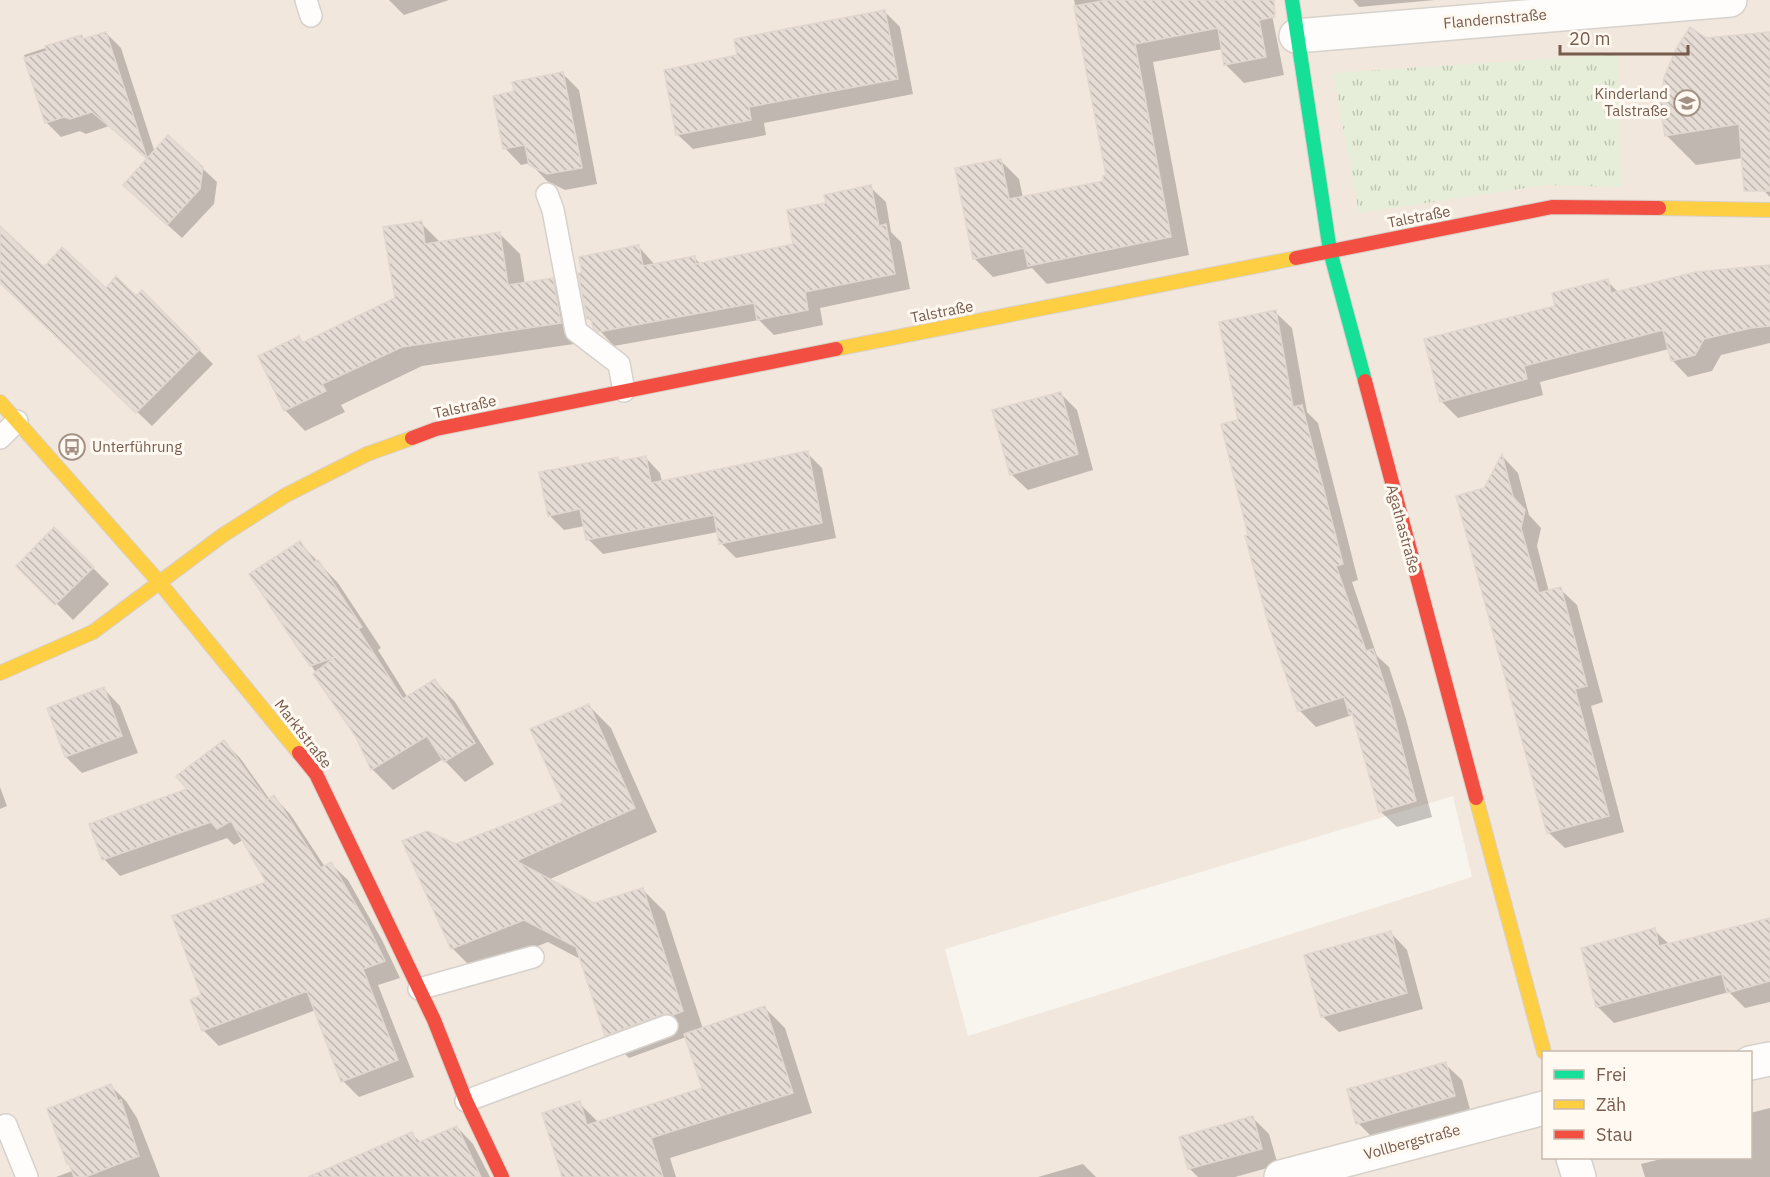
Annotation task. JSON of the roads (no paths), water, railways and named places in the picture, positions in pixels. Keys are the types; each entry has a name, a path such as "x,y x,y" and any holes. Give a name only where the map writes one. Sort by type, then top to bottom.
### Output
{"street":[{"name":"Agathastraße","path":"1292,0 1330,251 1498,888 1543,1051"},
{"name":"Flandernstraße","path":"1296,36 1730,0"},
{"name":"Talstraße","path":"0,673 93,632 223,535 286,495 405,438 436,429 1552,207 1770,210"},
{"name":"Marktstraße","path":"0,402 159,582 316,774 419,989 466,1101 502,1177"},
{"path":"1752,1063 1770,1059"},
{"name":"Vollbergstraße","path":"1281,1177 1542,1109"},
{"path":"1573,1159 1579,1177"}],"lane":[{"path":"547,194 553,210 576,331 619,364 624,391"},
{"path":"0,438 17,421"},
{"path":"419,989 532,957"},
{"path":"466,1101 667,1026"},
{"path":"6,1125 27,1177"}],"place":[{"name":"Kinderland Talstraße","path":"1687,103"},
{"name":"Unterführung","path":"72,447"}]}
